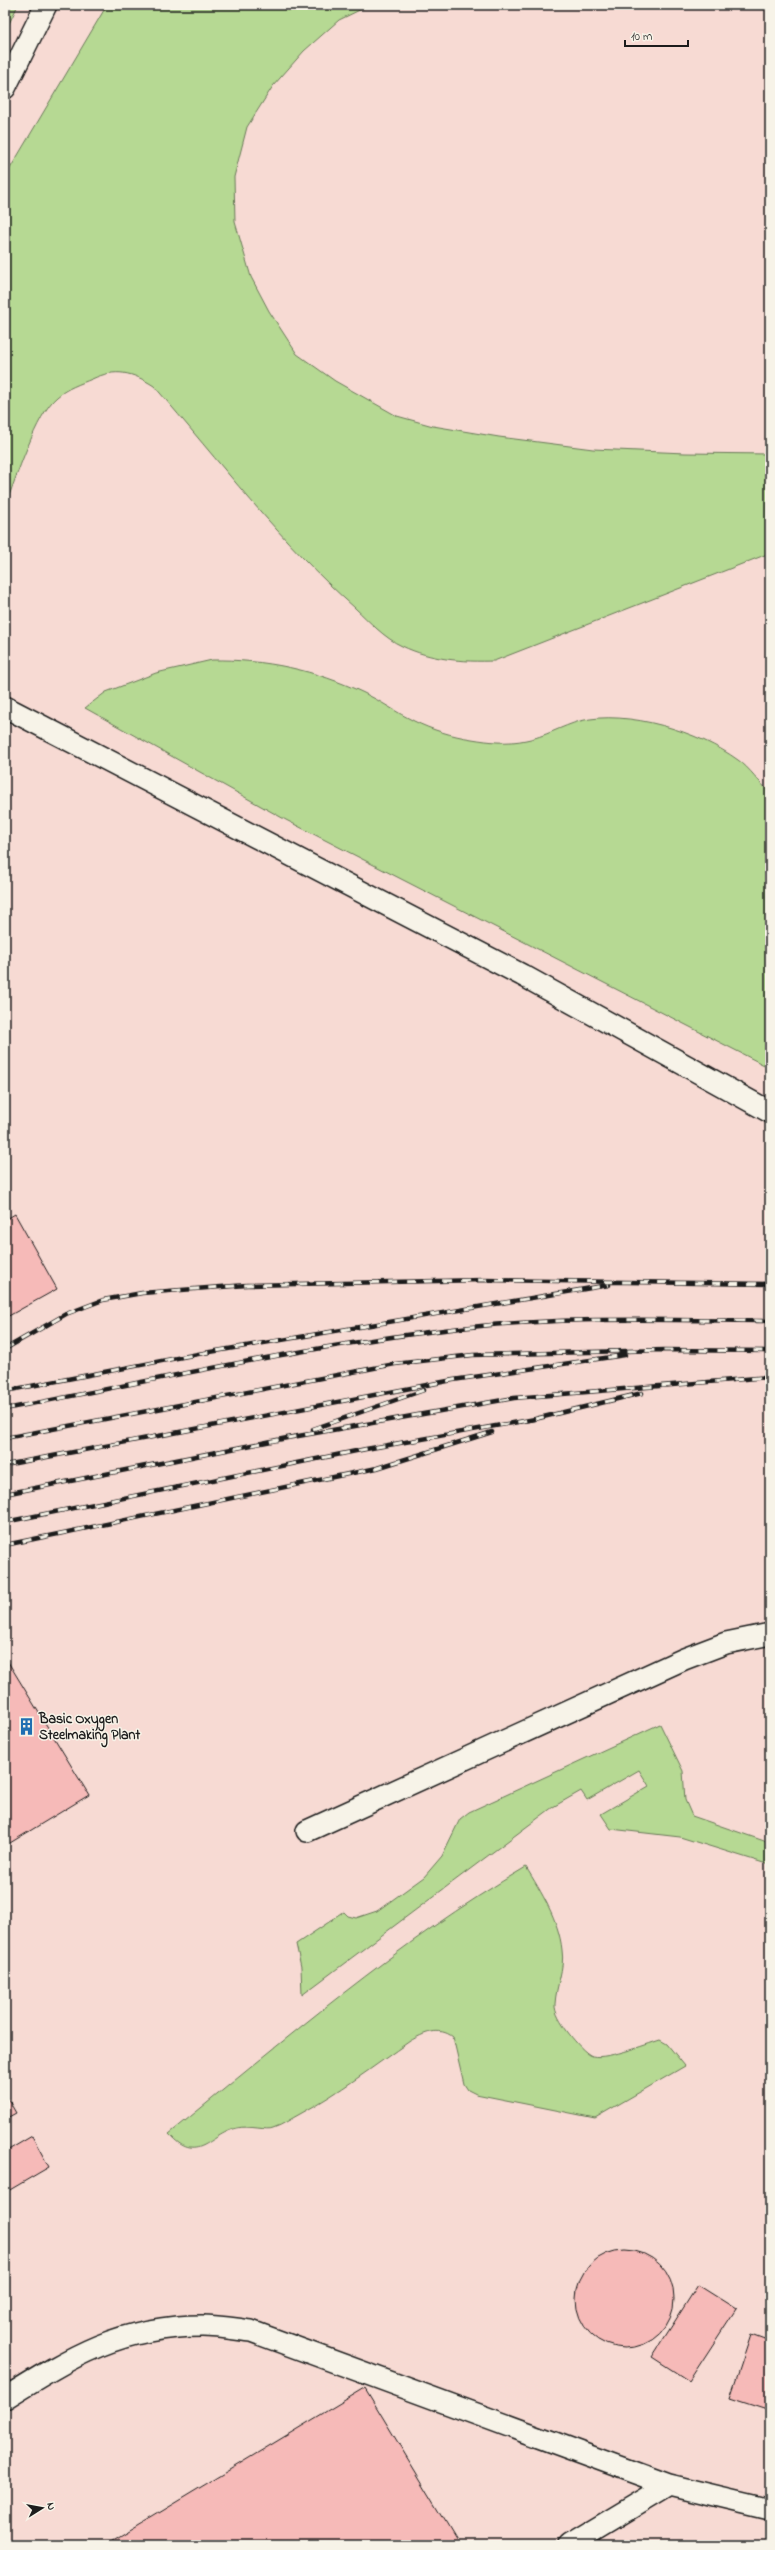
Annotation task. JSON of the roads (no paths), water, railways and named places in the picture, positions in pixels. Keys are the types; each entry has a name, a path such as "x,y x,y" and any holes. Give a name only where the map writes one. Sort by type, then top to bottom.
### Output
{"lane":[{"path":"5,88 46,5"},
{"path":"5,708 522,975 770,1112"},
{"path":"307,1831 684,1659 726,1643 770,1634"},
{"path":"5,2398 74,2355 110,2340 159,2329 203,2326 251,2331 669,2485 770,2509"},
{"path":"569,2545 669,2485"}],"railway":[{"path":"5,1349 66,1314 103,1300 142,1293 247,1285 483,1280 770,1284"},
{"path":"5,1391 198,1354 609,1285"},
{"path":"5,1409 169,1376 334,1346 444,1330 566,1321 770,1321"},
{"path":"5,1438 395,1364 473,1355 664,1350 770,1351"},
{"path":"5,1465 453,1380 625,1355"},
{"path":"5,1494 287,1438 514,1398 770,1377"},
{"path":"313,1429 424,1390"},
{"path":"5,1522 366,1449 535,1419 642,1393"},
{"path":"5,1545 377,1468 492,1432"}],"place":[{"name":"Basic Oxygen Steelmaking Plant","path":"26,1726"}]}
